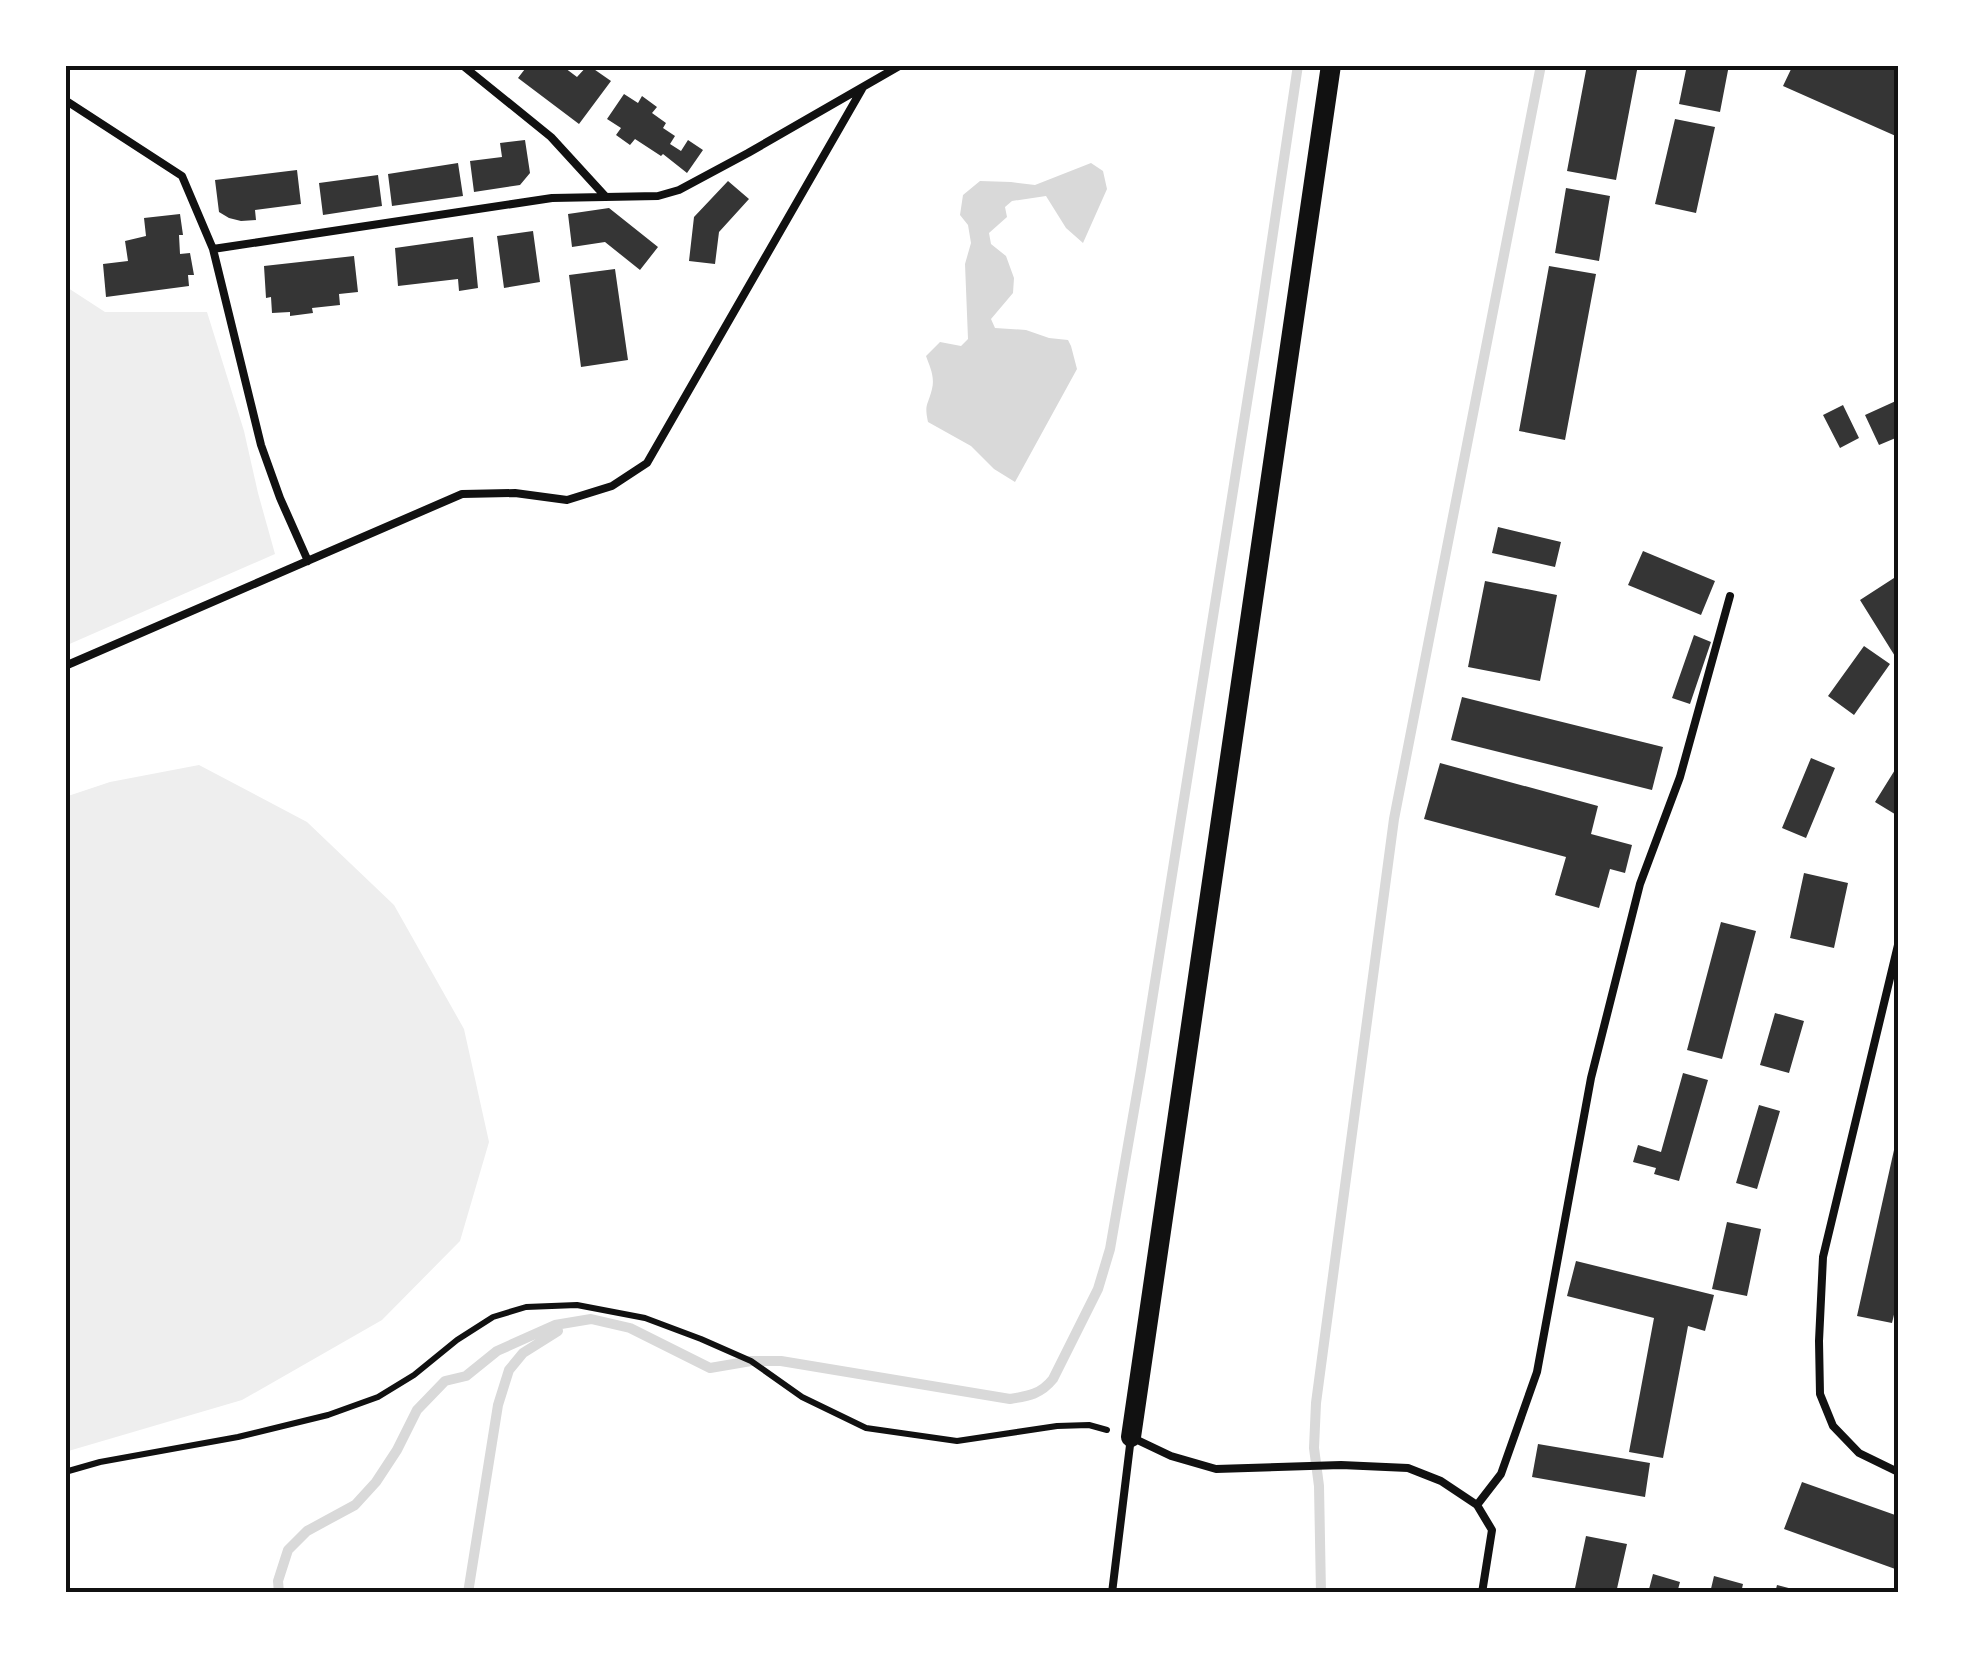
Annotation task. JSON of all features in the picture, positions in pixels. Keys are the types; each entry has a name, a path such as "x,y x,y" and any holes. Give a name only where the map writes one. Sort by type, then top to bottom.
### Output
{"main road":[{"path":"1131,1436 1331,65"}],"lane":[{"path":"462,65 551,136 605,196"},
{"path":"213,250 552,198 658,196 679,190 748,153 901,65"},
{"path":"65,666 462,494 568,500 612,486 647,463 862,88"},
{"path":"65,100 182,176 213,250 262,445 308,561"},
{"path":"1477,1505 1501,1474 1537,1372 1591,1078 1640,884 1680,777 1730,596"},
{"path":"1898,945 1823,1257 1819,1340 1820,1394 1833,1426 1859,1454 1898,1472"},
{"path":"1112,1593 1131,1436 1171,1456 1216,1469 1342,1465 1408,1468 1441,1482 1477,1505 1492,1530 1482,1593"}],"path":[{"path":"65,1472 328,1415 378,1397 494,1317 526,1307 578,1305 645,1318 701,1339 751,1362 802,1396 866,1428 957,1441 1089,1425 1131,1436"}],"shaded area":[{"path":"1091,163 1103,171 1107,189 1083,243 1066,228 1046,196 1012,201 1005,207 1007,217 989,233 991,244 1006,256 1014,278 1013,293 991,319 995,328 1026,330 1068,340 1077,369 1015,482 994,469 971,446 928,422 926,408 933,380 926,356 940,342 961,346 968,339 965,264 971,243 968,225 960,215 963,195 980,181 1035,185"},
{"path":"65,286 105,312 207,312 244,431 275,554 65,646"},
{"path":"199,765 307,822 394,905 464,1029 489,1142 460,1241 382,1320 242,1400 65,1452 65,797 110,782"}],"building":[{"path":"528,65 561,65 577,77 588,65 611,81 579,124 518,78"},
{"path":"1587,65 1638,65 1616,180 1567,171"},
{"path":"1687,65 1729,65 1720,112 1679,104"},
{"path":"1793,65 1885,65 1898,71 1898,137 1783,86"},
{"path":"624,94 638,103 642,96 657,107 652,113 675,136 670,144 681,151 688,140 703,150 687,173 635,139 630,145 616,135 621,128 607,119"},
{"path":"1675,119 1715,127 1696,213 1655,204"},
{"path":"525,140 530,173 520,185 474,192 470,161 502,157 500,143"},
{"path":"458,163 463,196 392,206 388,174"},
{"path":"297,170 301,204 255,210 256,220 241,221 219,212 215,180"},
{"path":"378,175 382,206 323,215 319,183"},
{"path":"728,181 749,199 719,232 715,264 689,261 694,217"},
{"path":"1566,188 1610,196 1599,261 1555,253"},
{"path":"609,208 658,247 640,270 605,242 572,247 568,214"},
{"path":"180,214 180,254 190,253 194,275 188,275 189,286 106,297 103,264 128,261 125,241 146,236 144,218"},
{"path":"533,231 540,282 504,288 497,236"},
{"path":"473,237 478,288 459,291 458,279 398,286 395,248"},
{"path":"354,256 358,292 339,294 340,305 312,308 313,313 290,316 290,312 272,313 271,297 266,298 264,266"},
{"path":"1549,266 1596,274 1565,440 1519,431"},
{"path":"615,269 628,360 581,367 569,275"},
{"path":"1898,400 1898,437 1879,445 1865,415"},
{"path":"1843,405 1859,438 1840,448 1823,415"},
{"path":"1498,527 1561,542 1555,567 1492,553"},
{"path":"1643,551 1715,581 1701,615 1628,585"},
{"path":"1894,578 1898,585 1898,661 1860,600"},
{"path":"1485,581 1557,595 1540,681 1468,667"},
{"path":"1694,635 1711,642 1690,704 1672,698"},
{"path":"1864,646 1890,664 1854,715 1828,696"},
{"path":"1462,697 1663,747 1652,790 1451,740"},
{"path":"1811,758 1835,768 1806,838 1782,828"},
{"path":"1440,763 1598,806 1591,834 1632,845 1625,873 1610,869 1599,908 1555,895 1566,857 1424,819"},
{"path":"1898,765 1898,816 1875,802"},
{"path":"1804,873 1848,883 1834,948 1790,938"},
{"path":"1721,922 1756,931 1722,1059 1687,1050"},
{"path":"1775,1013 1804,1021 1789,1073 1760,1065"},
{"path":"1683,1073 1708,1080 1679,1181 1654,1174 1656,1168 1633,1162 1638,1145 1661,1152"},
{"path":"1759,1105 1780,1111 1757,1189 1736,1183"},
{"path":"1896,1141 1898,1298 1892,1323 1857,1316"},
{"path":"1727,1222 1761,1229 1747,1296 1712,1289"},
{"path":"1576,1261 1714,1295 1705,1331 1688,1326 1663,1458 1629,1452 1654,1318 1567,1296"},
{"path":"1538,1444 1650,1463 1645,1497 1532,1477"},
{"path":"1802,1482 1898,1516 1898,1570 1784,1529"},
{"path":"1586,1536 1627,1544 1616,1593 1574,1593"},
{"path":"1653,1574 1680,1582 1677,1593 1648,1593"},
{"path":"1714,1576 1743,1584 1741,1593 1710,1593"},
{"path":"1777,1585 1804,1592 1804,1593 1775,1593"}],"waterway":[{"path":"279,1593 278,1581 288,1550 307,1531 355,1505 397,1450 417,1410 445,1381 466,1376 497,1351 555,1325 591,1319 630,1328 710,1368 781,1361 1010,1399 1034,1394 1053,1379 1098,1289 1110,1249 1298,65"},
{"path":"1321,1593 1319,1486 1314,1448 1316,1403 1394,819 1541,65"},
{"path":"468,1593 498,1405 509,1370 523,1353 558,1331"}]}
